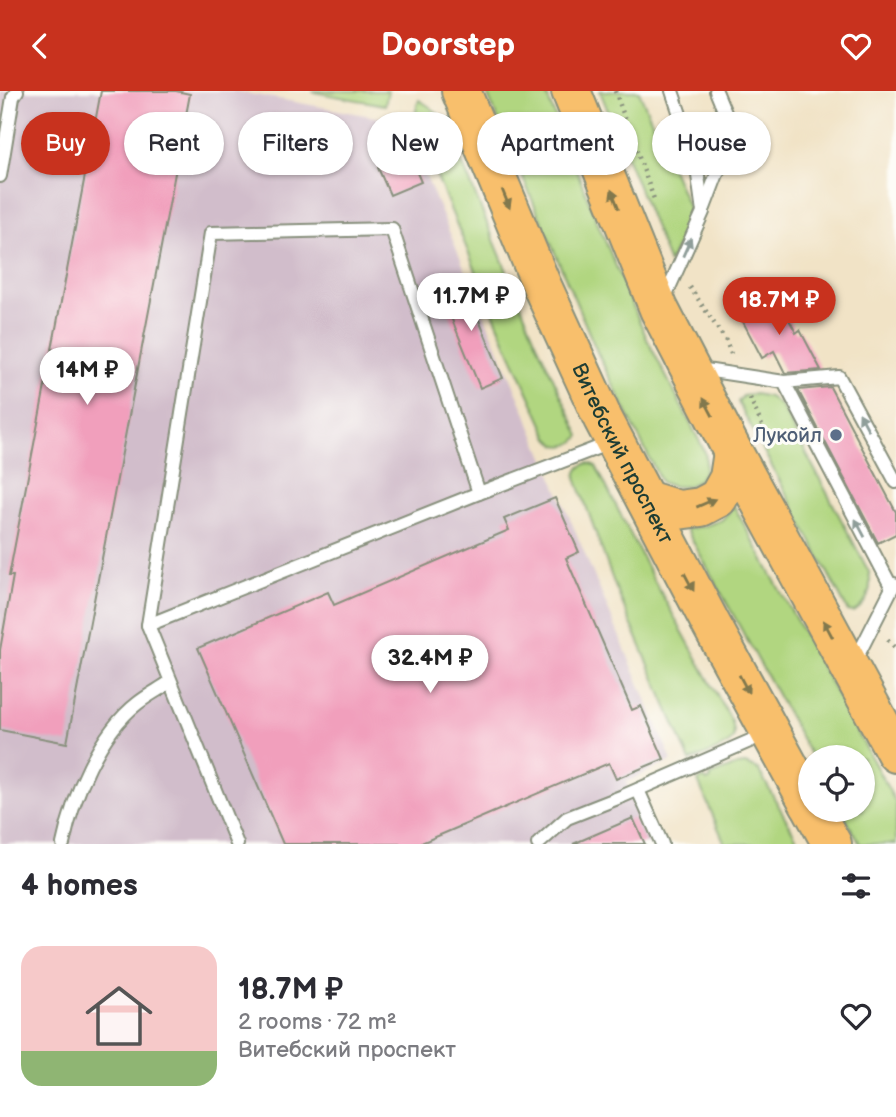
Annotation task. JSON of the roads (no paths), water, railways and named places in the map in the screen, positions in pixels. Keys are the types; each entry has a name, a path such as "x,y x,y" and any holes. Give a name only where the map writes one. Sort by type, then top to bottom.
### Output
{"main road":[{"name":"Витебский проспект","path":"461,91 542,286 615,441 798,782"},
{"path":"572,91 659,309 895,751"},
{"path":"646,500 678,510 701,507 718,498 729,478 733,452"},
{"path":"820,822 832,844"}],"lane":[{"path":"0,176 13,97 17,91"},
{"path":"672,91 696,161 703,212"},
{"path":"659,309 703,212 733,132 716,91"},
{"path":"237,844 148,625 211,233 392,229 479,493"},
{"path":"688,367 784,382 839,377 896,482"},
{"path":"784,382 894,584 850,671"},
{"path":"148,625 615,441"},
{"path":"64,844 83,779 110,732 137,703 170,682"},
{"path":"538,844 567,818 770,732"},
{"path":"638,790 662,844"}],"place":[{"name":"Лукойл","path":"836,435"}]}
